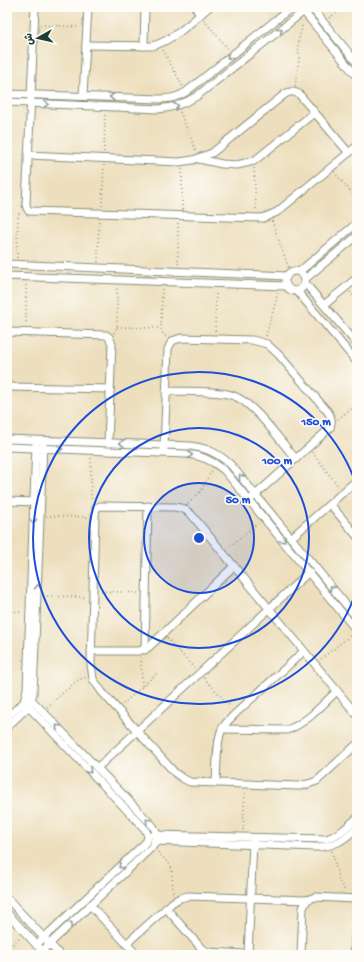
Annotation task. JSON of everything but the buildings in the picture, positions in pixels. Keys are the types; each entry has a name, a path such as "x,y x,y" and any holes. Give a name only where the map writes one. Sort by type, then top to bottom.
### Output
{"street":[{"path":"35,7 26,205 29,211 256,218 270,216 277,212 357,146"},
{"path":"83,96 88,7"},
{"path":"144,46 145,7"},
{"path":"195,7 200,15"},
{"path":"86,44 144,46 160,44 166,41 209,7"},
{"path":"7,94 170,99 186,92 292,7"},
{"path":"306,9 323,23 357,63"},
{"path":"306,9 357,77"},
{"path":"7,102 158,109 178,106 197,96 306,9"},
{"path":"28,155 182,162 199,159 212,153 289,92 299,94 349,153"},
{"path":"199,159 222,164 237,165 254,161 314,113"},
{"path":"7,264 289,274 299,272 357,223"},
{"path":"7,276 283,286 297,291 303,288 305,281 357,236"},
{"path":"148,281 149,270"},
{"path":"210,272 213,283"},
{"path":"299,272 302,273 305,281 357,344"},
{"path":"283,286 289,274"},
{"path":"324,305 357,278"},
{"path":"297,291 357,362"},
{"path":"7,332 106,335 110,337 112,344 108,443"},
{"path":"164,453 168,349 172,341 181,338 252,340 264,343 274,349 328,412 332,422 330,428 250,500"},
{"path":"7,385 12,387 110,389"},
{"path":"167,392 223,394 235,396 254,410 296,459"},
{"path":"7,439 202,447 212,451 222,457 230,465 357,618"},
{"path":"7,727 26,705 29,697 30,612 40,440"},
{"path":"7,447 196,455 216,463 250,500 357,630"},
{"path":"291,538 357,480"},
{"path":"7,501 37,502"},
{"path":"29,697 33,694 40,515 37,502"},
{"path":"330,504 357,536"},
{"path":"357,715 191,514 184,509 175,507 100,506 96,508 91,651 93,676 97,686 175,773 190,782 299,786 317,781 357,744"},
{"path":"143,650 148,506"},
{"path":"91,651 143,650 153,643 234,566"},
{"path":"97,768 309,572"},
{"path":"216,782 219,738 226,722 304,651"},
{"path":"222,730 287,730 297,727 337,691"},
{"path":"7,913 44,953 50,944 90,905 153,839 153,826 29,697"},
{"path":"7,717 26,705"},
{"path":"26,705 153,839 253,842 317,847 337,844 347,838 357,828"},
{"path":"36,945 153,839 243,837 253,842 326,839 341,833 357,818"},
{"path":"166,908 202,949 208,952 248,954 253,842"},
{"path":"126,944 173,902 188,896 307,900 315,897 353,899"},
{"path":"7,898 60,955"},
{"path":"301,955 303,908 307,900"},
{"path":"90,905 136,955"},
{"path":"354,955 355,915 357,906"}],"path":[{"path":"323,23 344,7"},
{"path":"294,92 299,58 298,43 306,9"},
{"path":"200,15 233,54"},
{"path":"34,25 86,27"},
{"path":"160,44 186,92"},
{"path":"178,106 199,159"},
{"path":"254,161 256,218"},
{"path":"178,271 182,162"},
{"path":"330,168 357,199"},
{"path":"16,264 18,215 26,205"},
{"path":"97,268 99,213"},
{"path":"270,216 289,274"},
{"path":"25,332 26,276"},
{"path":"110,337 113,335 117,327 117,280"},
{"path":"162,281 162,328 163,334 172,341"},
{"path":"213,283 215,339"},
{"path":"264,343 283,286"},
{"path":"346,287 356,299 357,297"},
{"path":"117,327 162,328"},
{"path":"332,422 344,415 357,404"},
{"path":"308,448 343,492"},
{"path":"91,450 90,497 96,508"},
{"path":"184,509 201,491 216,463"},
{"path":"40,515 95,517"},
{"path":"223,552 264,518"},
{"path":"37,596 146,593"},
{"path":"7,611 30,612"},
{"path":"315,664 357,630"},
{"path":"142,687 143,650"},
{"path":"117,709 157,673"},
{"path":"43,711 78,680 93,676"},
{"path":"243,837 246,784"},
{"path":"153,839 172,870 173,902"},
{"path":"331,846 339,881 353,899"},
{"path":"7,950 25,933"}]}
